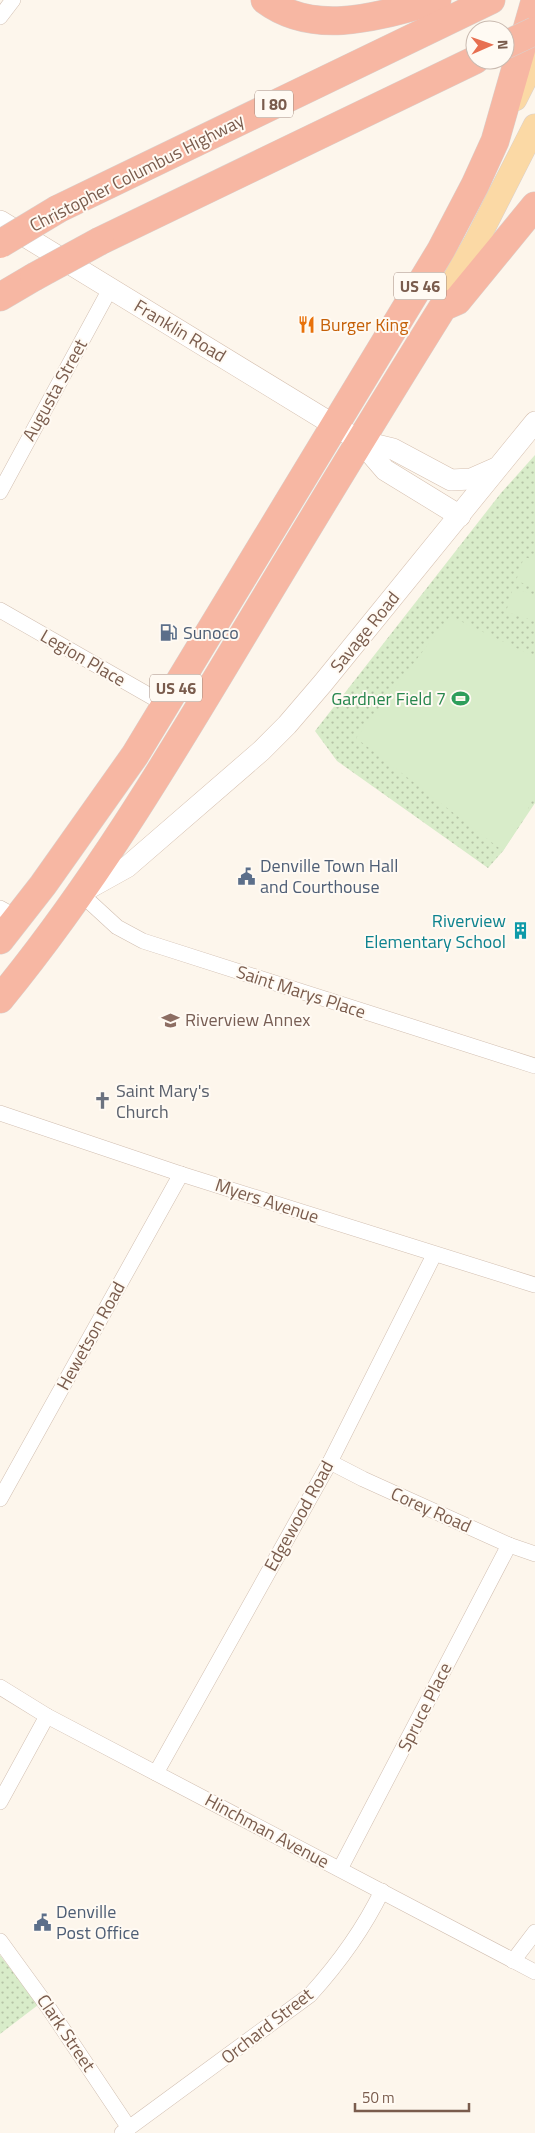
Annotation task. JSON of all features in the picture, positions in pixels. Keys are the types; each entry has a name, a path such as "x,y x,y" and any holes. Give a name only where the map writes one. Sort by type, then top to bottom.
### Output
{"highway":[{"path":"265,0 280,10 296,16 341,21 376,17 437,0"},
{"name":"Christopher Columbus Highway","path":"0,244 58,210 491,0"},
{"path":"495,141 535,1"},
{"path":"515,40 535,31"},
{"path":"0,297 100,241 465,65"},
{"name":"US 46","path":"0,940 9,913 94,815 166,706 441,250 475,185 495,141"},
{"path":"443,307 457,301 535,206"},
{"name":"US 46","path":"0,999 80,894 154,782 443,307"}],"main road":[{"name":"US 46","path":"495,141 530,69 535,52"},
{"name":"US 46","path":"443,307 448,291 482,231 535,126"}],"street":[{"path":"0,17 13,0"},
{"name":"Franklin Road","path":"0,221 360,441 393,449 451,480"},
{"name":"Augusta Street","path":"0,492 110,289"},
{"name":"Savage Road","path":"80,894 127,867 268,744 323,684 535,422"},
{"name":"Franklin Road","path":"360,441 385,470 460,516"},
{"path":"460,516 458,498 451,480 471,479 499,466"},
{"name":"Legion Place","path":"0,610 166,706"},
{"name":"Saint Marys Place","path":"80,894 117,927 143,941 535,1066"},
{"name":"Myers Avenue","path":"0,1113 181,1174 535,1285"},
{"name":"Hewetson Road","path":"0,1499 181,1174"},
{"name":"Edgewood Road","path":"156,1773 330,1462 434,1254"},
{"name":"Corey Road","path":"330,1462 363,1480 535,1554"},
{"name":"Spruce Place","path":"340,1870 509,1544"},
{"name":"Hinchman Avenue","path":"0,1687 47,1716 535,1972"},
{"path":"0,1802 47,1716"},
{"name":"Orchard Street","path":"126,2130 310,1995 334,1969 355,1940 382,1892"},
{"path":"513,1961 535,1932"},
{"name":"Clark Street","path":"0,1941 48,2007 126,2130"}],"green space":[{"path":"535,455 535,803 503,851 488,868 337,761 315,731 501,493"},
{"path":"524,557 535,560 535,587 516,581"},
{"path":"513,588 535,595 535,621 506,612"},
{"name":"Gardner Field 7","path":"450,616 531,655 535,660 535,790 525,814 503,851 356,738"},
{"path":"0,1955 38,2005 0,2034"}],"place":[{"name":"Burger King","path":"306,325"},
{"name":"Sunoco","path":"169,633"},
{"name":"Gardner Field 7","path":"460,699"},
{"name":"Denville Town Hall and Courthouse","path":"246,876"},
{"name":"Riverview Elementary School","path":"520,931"},
{"name":"Riverview Annex","path":"171,1020"},
{"name":"Saint Mary's Church","path":"102,1101"},
{"name":"Denville Post Office","path":"42,1922"}]}
